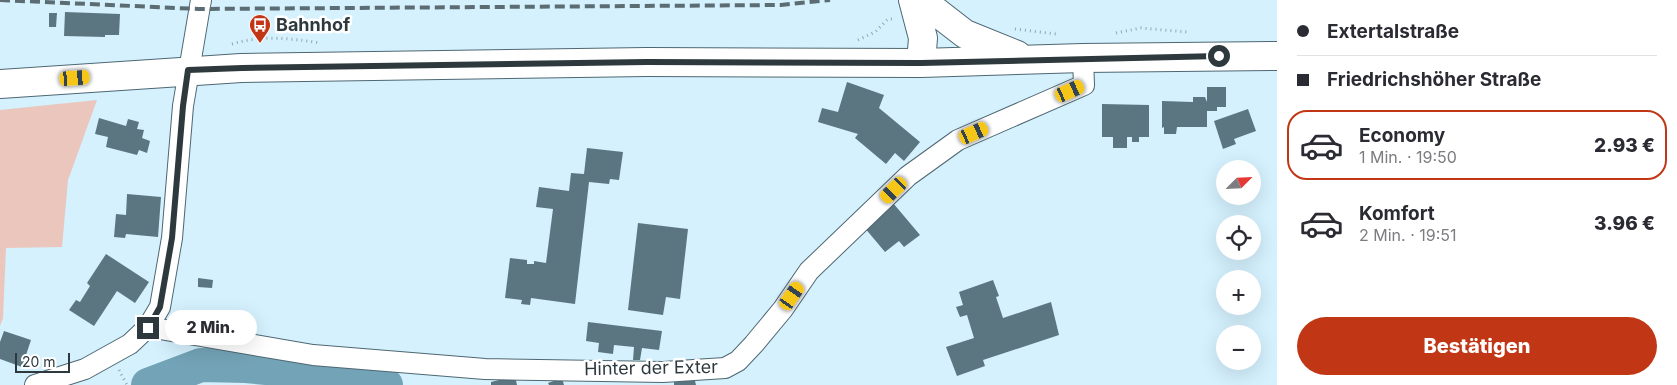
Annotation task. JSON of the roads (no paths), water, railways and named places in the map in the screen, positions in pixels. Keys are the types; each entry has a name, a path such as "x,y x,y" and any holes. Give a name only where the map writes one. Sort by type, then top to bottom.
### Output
{"main road":[{"path":"913,0 923,38 921,63"},
{"path":"921,0 965,34 1028,60"},
{"path":"0,84 188,70 242,68 647,62 921,63 1083,58 1277,56"}],"street":[{"path":"35,385 86,369 130,344 148,328 160,307 172,238 183,106 201,0"},
{"name":"Hinter der Exter","path":"148,328 313,355 485,368 663,372 725,368 738,361 754,344 783,309 809,271 908,176 958,140 1084,85 1083,58"}],"waterway":[{"path":"148,385 201,365 246,366 375,379 386,385"}],"railway":[{"path":"0,0 199,9 781,5 830,0"}],"place":[{"name":"Bahnhof","path":"260,44"}]}
